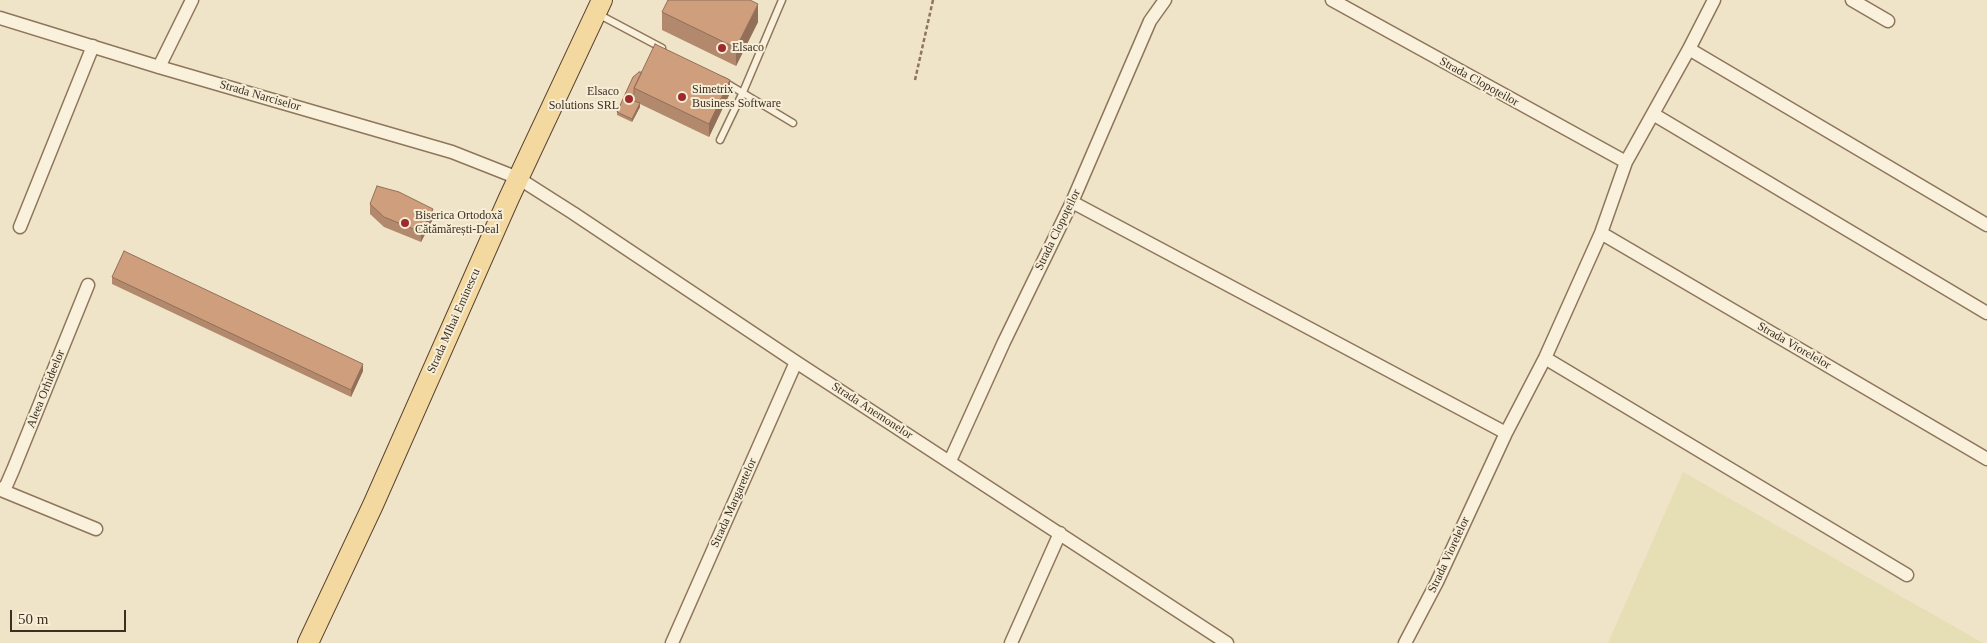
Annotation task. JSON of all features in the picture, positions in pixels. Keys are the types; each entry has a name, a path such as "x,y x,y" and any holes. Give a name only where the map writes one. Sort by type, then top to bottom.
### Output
{"main road":[{"name":"Strada MIhai Eminescu","path":"308,643 372,505 518,178 599,7"}],"street":[{"path":"159,67 192,0"},
{"name":"Strada Clopoțeilor","path":"950,461 1004,342 1072,202 1150,21 1165,0"},
{"name":"Strada Clopoțeilor","path":"1332,0 1626,162"},
{"name":"Strada Viorelelor","path":"1405,643 1437,582 1506,432 1545,358 1601,233 1626,162 1714,0"},
{"path":"1852,0 1888,21"},
{"name":"Strada Narciselor","path":"0,18 159,67 452,152 518,178"},
{"path":"20,227 93,46"},
{"path":"1689,49 1987,226"},
{"path":"1653,114 1987,312"},
{"name":"Strada Anemonelor","path":"518,178 1227,643"},
{"path":"1072,202 1506,432"},
{"name":"Strada Viorelelor","path":"1601,233 1987,459"},
{"name":"Aleea Orhideelor","path":"0,490 6,486 13,470 88,285"},
{"path":"1545,358 1908,575"},
{"name":"Strada Margaretelor","path":"672,643 796,362"},
{"name":"Aleea Orhideelor","path":"0,490 96,529"},
{"path":"1011,643 1060,534"}],"lane":[{"path":"720,140 743,92 782,0"},
{"path":"599,7 665,50"},
{"path":"717,78 793,123"}],"path":[{"path":"915,80 933,0"}],"shaded area":[{"path":"1683,472 1983,643 1608,643"}],"building":[{"path":"668,0 750,0 758,4 736,48 662,12"},
{"name":"Simetrix Business Software","path":"655,44 730,80 709,124 634,88"},
{"name":"Elsaco Solutions SRL","path":"642,72 634,88 631,100 640,103 632,119 617,112 633,77"},
{"name":"Biserica Ortodoxă Cătămărești-Deal","path":"377,186 399,192 433,209 421,232 384,217 370,204"},
{"path":"124,251 363,364 351,390 112,277"}],"place":[{"name":"Elsaco","path":"722,48"},
{"name":"Simetrix Business Software","path":"682,97"},
{"name":"Elsaco Solutions SRL","path":"629,99"},
{"name":"Biserica Ortodoxă Cătămărești-Deal","path":"405,223"}]}
